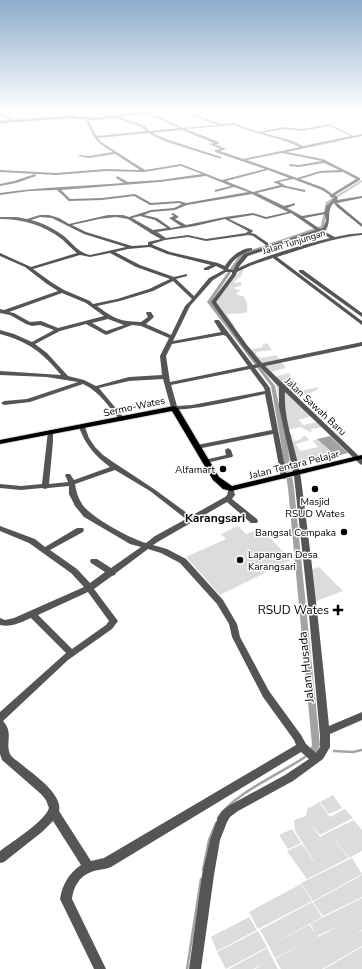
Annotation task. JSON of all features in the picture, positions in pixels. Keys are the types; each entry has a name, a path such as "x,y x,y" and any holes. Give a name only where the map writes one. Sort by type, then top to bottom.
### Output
{"main road":[{"name":"Sermo-Wates","path":"0,442 174,408 216,478 226,487 231,489"},
{"name":"Jalan Tentara Pelajar","path":"231,489 360,460"}],"street":[{"path":"80,156 89,158 103,155"},
{"path":"119,155 144,170"},
{"path":"211,155 220,158"},
{"path":"229,155 295,178 319,188 334,199 362,226"},
{"path":"243,160 266,155"},
{"path":"295,155 313,158 325,162 360,178 351,188"},
{"path":"225,158 234,157"},
{"path":"290,165 300,166 325,162"},
{"path":"0,171 56,174 106,170 144,170 181,165 252,193 292,212 333,238"},
{"path":"221,181 282,167"},
{"path":"275,182 320,172 344,170"},
{"path":"0,185 15,182 38,173"},
{"path":"0,194 29,190 160,181 205,174"},
{"path":"117,177 127,183"},
{"path":"268,179 284,186 282,186"},
{"path":"229,270 230,261 237,255 266,244 327,226 329,204 351,188 362,183"},
{"path":"230,197 216,191 234,186"},
{"path":"129,218 139,214 180,208 186,204 252,193 282,186 304,191"},
{"path":"311,190 319,188"},
{"path":"58,189 69,200 102,199 135,195 150,204 179,202 186,204"},
{"path":"334,199 344,194"},
{"path":"334,199 362,197"},
{"path":"283,208 294,204"},
{"path":"152,232 253,214 266,218 292,212"},
{"path":"302,217 327,213"},
{"path":"139,214 156,219 169,228"},
{"path":"173,214 177,217 171,218 184,226"},
{"path":"27,220 41,215 54,216 85,233 132,247"},
{"path":"68,225 121,215 165,239"},
{"path":"0,218 38,222 62,237 80,254"},
{"path":"226,218 249,229 251,231 248,233"},
{"path":"165,224 179,222"},
{"path":"268,392 192,407 174,408 166,377 163,356 170,340 194,298 211,279 229,270 246,256 317,229 319,224"},
{"path":"341,230 350,235 362,231"},
{"path":"151,246 149,243 165,239 188,236 206,240 248,233 266,244"},
{"name":"Jalan Tunjungan","path":"229,270 333,238 362,234"},
{"path":"31,268 80,254 90,256 132,247 151,246 164,252 216,264 234,274 213,300 213,304 257,367 277,408 289,475"},
{"path":"110,251 138,266 170,277 194,298"},
{"path":"0,254 31,268 44,280 62,291 94,305 108,317 120,322 142,324 170,340 224,333"},
{"path":"276,255 362,316"},
{"path":"276,255 362,323"},
{"path":"0,260 8,257"},
{"path":"206,268 216,264"},
{"path":"94,305 118,300 151,290 186,275"},
{"path":"1,312 62,291"},
{"path":"340,306 348,305"},
{"path":"1,312 28,323 41,323 58,330"},
{"path":"142,324 151,317 149,313"},
{"path":"33,343 58,330 108,317"},
{"path":"217,321 224,333 228,335 257,367"},
{"path":"88,323 106,333 130,324"},
{"path":"0,332 33,343 48,355 67,378"},
{"path":"168,384 257,367 362,344"},
{"name":"Jalan Sawah Baru","path":"257,367 282,387 360,460"},
{"path":"0,373 67,378 83,382 94,388 122,419"},
{"path":"94,388 129,379 166,377"},
{"path":"4,403 28,401 83,382"},
{"path":"282,387 277,408 289,475"},
{"path":"82,427 83,433 92,448 116,467 151,489 191,520"},
{"path":"45,487 50,432"},
{"path":"197,447 282,436"},
{"path":"206,461 230,456 228,450"},
{"path":"0,486 21,488 72,484 116,467"},
{"path":"68,475 78,506 87,515 133,542 164,551 183,561 220,602 233,624 236,637 266,694 298,738 302,747 316,759 289,778 234,808 226,814 222,820 215,840 208,875 195,969"},
{"name":"Jalan Husada","path":"289,475 325,732 325,749 316,759"},
{"path":"0,621 4,623 16,621 90,588 146,546 228,499 231,495 231,489"},
{"path":"228,499 254,521"},
{"path":"0,528 32,541 74,571 90,588 112,618 113,624 50,671 0,718"},
{"path":"45,550 80,530"},
{"path":"94,562 112,573"},
{"path":"32,614 71,654"},
{"path":"325,732 362,716"},
{"path":"0,724 4,732 4,737 1,744 2,750 14,766 53,800 55,806 54,812 45,822 0,858"},
{"path":"100,969 66,899 66,894 70,884 78,874 88,867 107,863 302,747"},
{"path":"54,812 88,867"}],"shaded area":[{"path":"242,269 242,275 233,283 241,282 242,285 233,288 239,290 240,292 237,292 237,295 243,296 245,299 247,311 245,313 227,314 235,327 227,323 214,300"},
{"path":"267,343 272,350 256,352 256,355 261,358 276,355 286,368 271,372 249,349 263,347 262,345"},
{"path":"289,373 301,391 318,387 318,389 296,397 275,377"},
{"path":"269,376 312,416 299,420 303,425 317,422 323,427 311,429 312,431 310,432 300,427 288,430 293,436 293,441 299,440 305,435 309,440 296,444 300,451 318,447 313,441 317,439 331,452 297,462 291,462 286,448 288,444 276,385"},
{"path":"330,436 348,453 336,456 317,439"},
{"name":"Lapangan Desa Karangsari","path":"238,526 246,534 261,528 291,560 220,595 186,557 226,539 221,534"},
{"path":"319,567 343,591 314,602 310,570"},
{"path":"333,795 342,808 329,814 320,802"},
{"path":"319,802 330,817 345,809 353,818 320,835 310,823 320,837 329,832 348,858 321,872 295,831 294,820 306,816 308,806 310,808"},
{"path":"354,820 362,830 362,851 349,858 329,832"},
{"path":"292,829 301,843 288,849 279,835"},
{"path":"302,844 321,872 307,879 287,851"},
{"path":"352,858 362,874 313,901 301,883"},
{"path":"362,875 362,897 323,916 313,902"},
{"path":"301,884 312,901 258,929 249,912"},
{"path":"362,898 362,930 356,933 362,931 362,946 322,969 281,969 275,959 307,942 275,958 269,946 309,925 316,934 310,924","holes":["343,924 318,937 317,936"]},
{"path":"312,902 322,917 269,946 260,930"},
{"path":"249,917 257,930 217,951 211,937"},
{"path":"258,931 267,947 226,969 217,952"},
{"path":"362,947 362,969 324,969"},
{"path":"267,948 278,969 255,969 264,964 253,969 229,969"}],"waterway":[{"path":"313,752 316,745 291,488 273,386 209,302 240,257 246,253 323,227 327,203 362,181"},
{"path":"334,751 353,752 362,750"},
{"path":"218,818 234,801 305,757"},
{"path":"203,870 209,840 216,823"},
{"path":"187,969 201,879"}],"place":[{"name":"Alfamart","path":"223,469"},
{"name":"Masjid RSUD Wates","path":"315,489"},
{"name":"Bangsal Cempaka","path":"344,532"},
{"name":"Lapangan Desa Karangsari","path":"240,560"},
{"name":"RSUD Wates","path":"338,610"}],"district":[{"name":"Karangsari","path":"215,518"}]}
